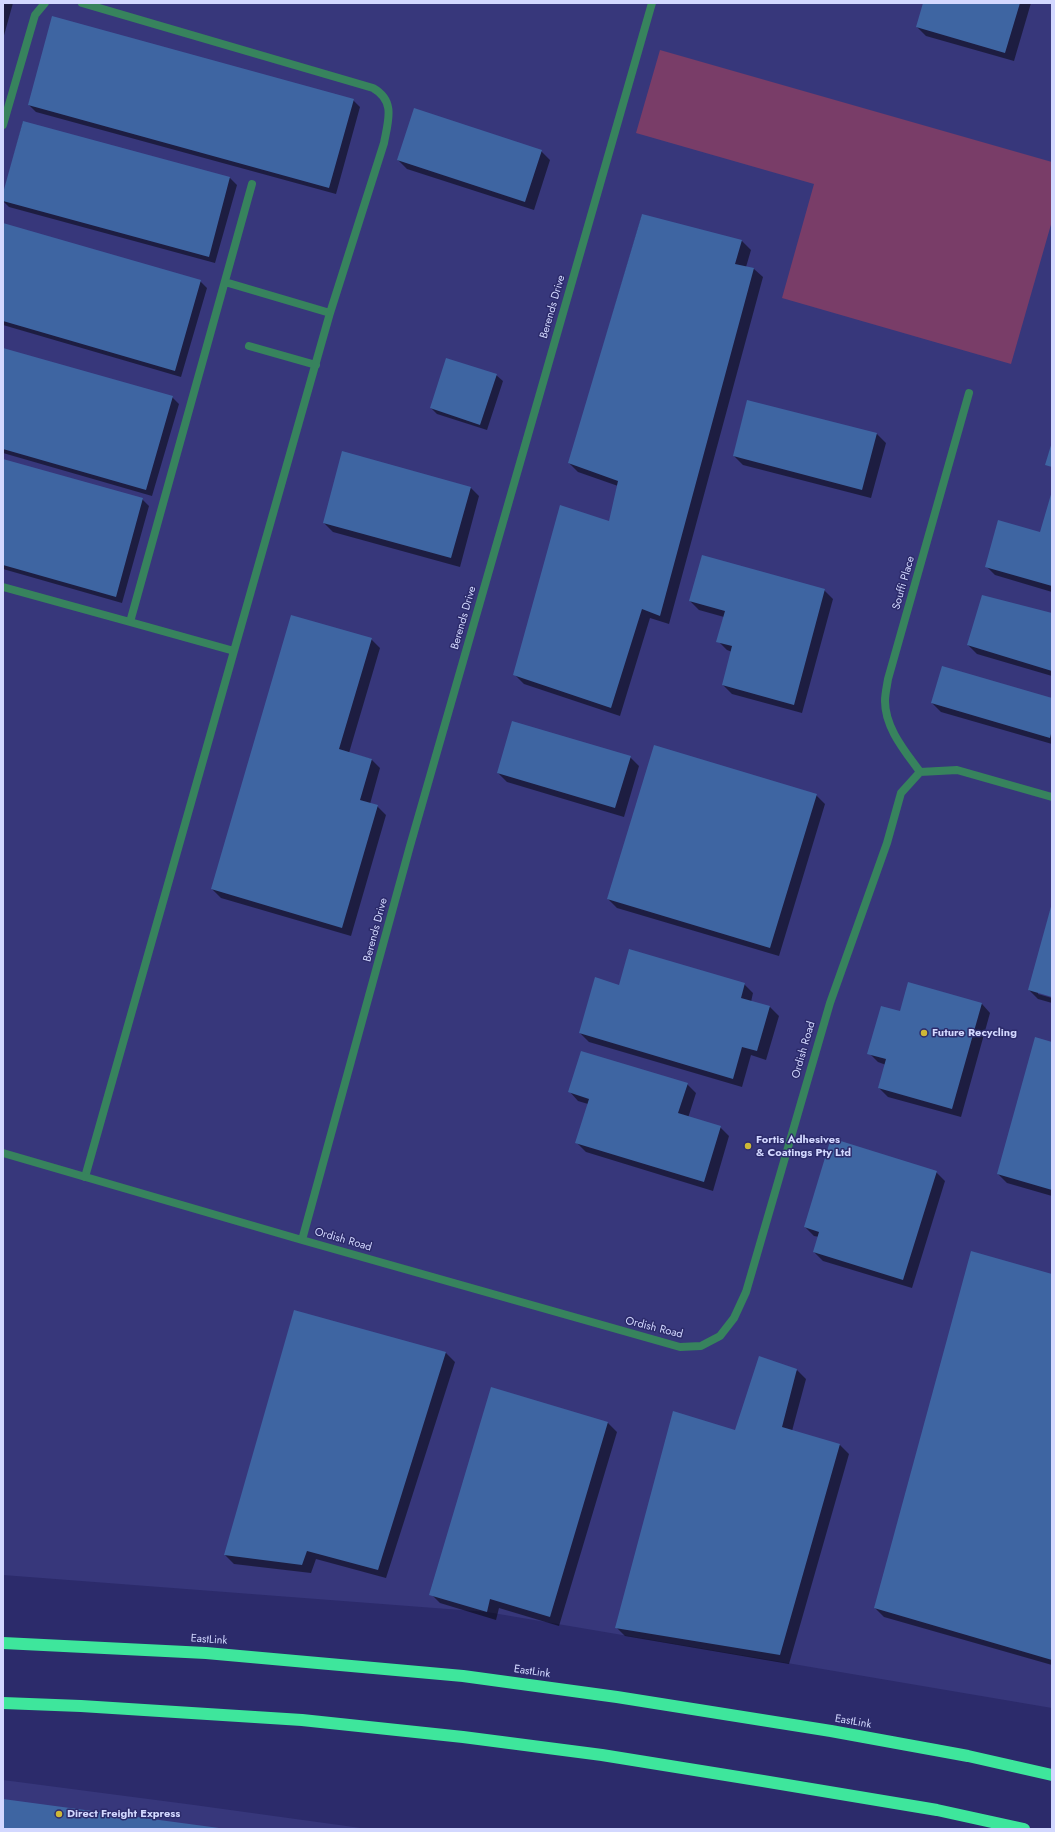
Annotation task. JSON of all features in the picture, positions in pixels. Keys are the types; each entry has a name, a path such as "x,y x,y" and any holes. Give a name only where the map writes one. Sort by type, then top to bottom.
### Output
{"highway":[{"name":"EastLink","path":"3,1643 206,1653 463,1676 617,1697 831,1731 968,1756 1052,1775"},
{"path":"3,1703 81,1706 302,1720 463,1737 602,1755 763,1781 937,1810 1024,1829"}],"street":[{"path":"3,125 35,15 45,3"},
{"path":"82,3 373,88 382,93 387,101 389,109 384,143 330,313 85,1177"},
{"name":"Berends Drive","path":"302,1240 410,846 652,3"},
{"path":"130,622 252,184"},
{"path":"225,282 330,313"},
{"path":"249,346 316,365"},
{"name":"Souffi Place","path":"920,772 892,730 886,716 884,700 888,679 969,393"},
{"path":"3,587 234,651"},
{"path":"920,772 957,770 1052,797"},
{"name":"Ordish Road","path":"3,1153 302,1240 680,1347 701,1346 720,1336 734,1318 746,1292 830,1003 887,843 901,793 920,772"}],"shaded area":[{"path":"3,3 1052,3 1052,1708 487,1612 3,1575"},
{"path":"660,50 1052,162 1052,221 1011,364 782,298 814,184 636,133"},
{"path":"3,1780 194,1805 368,1829 3,1829"}],"building":[{"path":"923,3 1020,3 1005,53 916,27"},
{"path":"52,16 354,99 329,188 28,105"},
{"path":"414,108 542,150 525,202 397,160"},
{"path":"23,121 230,177 209,257 3,201 3,193"},
{"path":"642,214 742,240 735,264 754,268 660,616 642,609 611,708 513,675 560,505 609,521 618,481 568,463"},
{"path":"3,223 201,280 175,371 3,321"},
{"path":"3,348 173,396 146,490 3,449"},
{"path":"446,358 497,374 480,425 430,408"},
{"path":"747,400 877,433 862,490 733,456"},
{"path":"1052,442 1052,467 1045,465"},
{"path":"342,451 471,487 451,558 323,523"},
{"path":"3,459 143,498 116,597 3,565"},
{"path":"1052,491 1052,586 985,567 998,520 1040,532"},
{"path":"702,555 825,589 794,705 722,685 732,646 716,642 725,611 689,601"},
{"path":"982,595 1052,613 1052,671 967,645"},
{"path":"291,615 372,638 339,749 372,759 360,800 378,805 342,928 211,889"},
{"path":"942,666 1052,698 1052,730 1050,738 931,703"},
{"path":"512,721 631,756 615,808 497,773"},
{"path":"654,745 817,794 770,948 607,899"},
{"path":"1052,903 1052,997 1028,990"},
{"path":"629,949 745,983 741,998 770,1006 757,1051 742,1047 733,1079 579,1033 595,977 619,985"},
{"name":"Future Recycling","path":"908,982 982,1003 952,1109 878,1088 886,1059 867,1054 881,1006 900,1011"},
{"path":"1035,1037 1052,1042 1052,1190 997,1174"},
{"path":"581,1051 688,1083 678,1113 721,1126 704,1182 575,1143 589,1099 568,1092"},
{"path":"831,1138 937,1171 903,1280 813,1252 819,1232 804,1227"},
{"path":"971,1251 1052,1274 1052,1660 874,1608"},
{"path":"294,1310 446,1352 378,1570 307,1551 302,1565 224,1555"},
{"path":"759,1356 797,1369 782,1427 840,1444 780,1655 615,1628 673,1411 735,1430"},
{"path":"491,1387 608,1422 550,1617 490,1599 487,1612 429,1595"},
{"name":"Direct Freight Express","path":"3,1799 219,1828 219,1829 3,1829"}],"place":[{"name":"Future Recycling","path":"924,1033"},
{"name":"Fortis Adhesives & Coatings Pty Ltd","path":"748,1146"},
{"name":"Direct Freight Express","path":"59,1814"}]}
